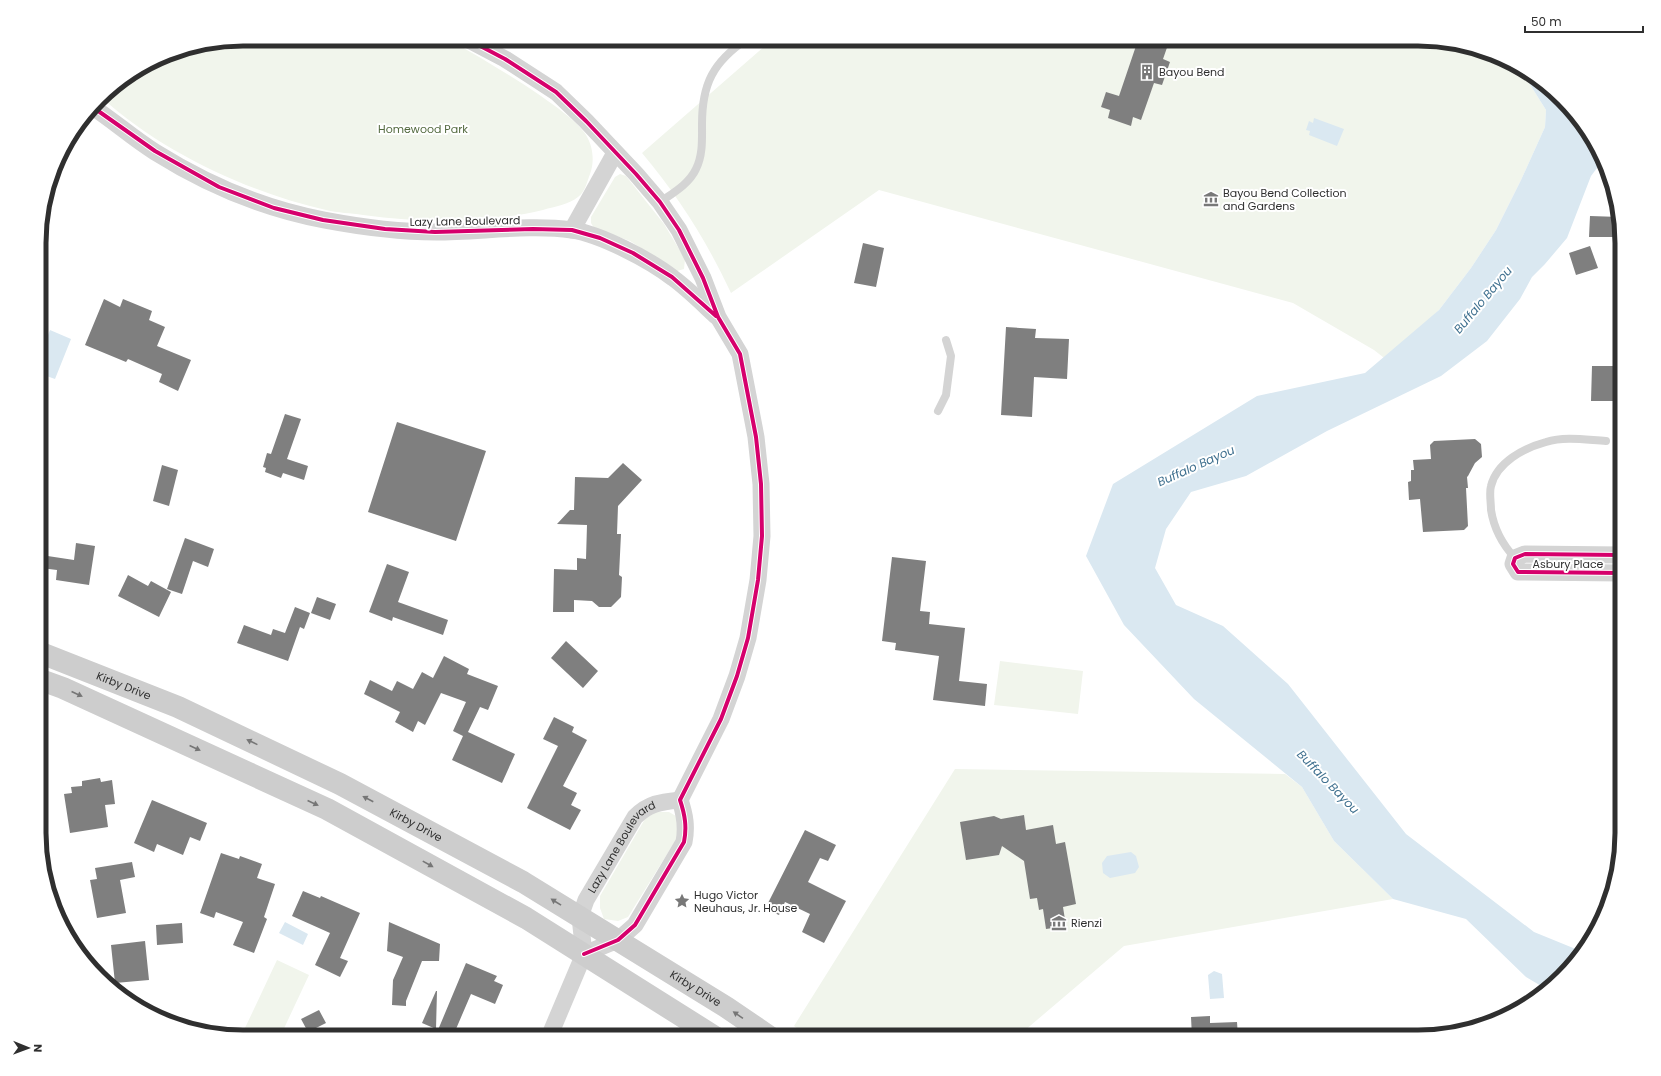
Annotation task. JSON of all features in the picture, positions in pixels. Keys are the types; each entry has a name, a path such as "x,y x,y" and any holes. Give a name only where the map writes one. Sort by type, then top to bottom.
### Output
{"main road":[{"name":"Kirby Drive","path":"46,655 178,707 340,784 523,882 726,1007 760,1030"},
{"path":"46,682 70,691 327,809 526,918 704,1030"}],"street":[{"name":"Lazy Lane Boulevard","path":"480,46 505,59 556,92 586,121 660,202 679,230 703,278 718,318 740,354 756,437 761,484 762,536 758,580 749,630 737,676 721,719 680,800 654,804 643,808 635,817 587,897 580,917"},
{"name":"Lazy Lane Boulevard","path":"97,111 155,152 206,180 219,187 281,210 323,220 385,230 435,232 533,229 572,230 600,238 640,257 672,277 718,318"},
{"path":"572,230 616,153"},
{"name":"Asbury Place","path":"1615,555 1525,554 1515,558 1513,564 1518,572 1615,573"},
{"name":"Asbury Place","path":"1593,573 1594,555"},
{"path":"584,954 618,940 635,925 684,842 686,833 685,817 680,800"},
{"path":"553,1030 584,954 580,917"}],"lane":[{"path":"660,202 683,185 696,170 702,147 703,98 710,76 726,56 738,46"},
{"path":"938,411 946,395 951,356 946,340"},
{"path":"1515,558 1506,548 1493,520 1490,487 1499,469 1523,451 1546,441 1575,439 1606,441"}],"green space":[{"name":"Homewood Park","path":"230,46 460,46 520,82 575,122 584,132 591,147 593,158 592,169 586,187 578,197 566,204 543,210 521,215 476,220 431,221 386,218 331,211 296,202 236,181 207,168 178,152 151,136 106,102 113,95 133,79 156,66 180,56 204,50"},
{"name":"Bayou Bend Collection and Gardens","path":"765,46 1431,46 1481,56 1517,72 1526,77 1546,110 1545,127 1496,230 1471,268 1439,310 1388,361 1374,350 1293,303 879,190 731,293 702,237 668,186 642,153"},
{"path":"620,174 626,176 664,224 685,259 684,269 677,271 630,241 594,228 591,223 591,217 615,177"},
{"path":"1000,661 1083,671 1078,714 994,705"},
{"name":"Rienzi","path":"955,769 1285,774 1302,787 1334,841 1393,899 1124,946 1025,1030 799,1030 794,1026"},
{"path":"656,812 669,812 676,816 677,838 628,917 618,921 604,919 600,908 600,896 645,819"},
{"path":"277,960 309,975 283,1030 249,1030 245,1028"}],"water":[{"name":"Buffalo Bayou","path":"1526,77 1548,95 1566,113 1589,144 1599,165 1591,176 1567,238 1532,277 1520,299 1487,341 1441,376 1327,431 1246,476 1191,492 1166,529 1155,568 1176,605 1223,626 1288,684 1406,834 1534,932 1577,949 1566,963 1542,986 1526,977 1466,919 1393,899 1334,841 1302,787 1194,699 1124,625 1086,556 1113,484 1257,396 1365,373 1439,310 1471,268 1496,230 1545,127 1546,110"},
{"path":"1314,118 1344,129 1337,146 1309,135 1310,131 1306,130 1309,121 1313,123"},
{"path":"50,330 71,339 55,379 46,376 46,340"},
{"path":"1131,852 1136,856 1139,867 1135,873 1110,878 1103,873 1102,863 1107,856"},
{"path":"285,922 308,934 303,945 279,933"},
{"path":"1214,971 1222,974 1224,998 1210,999 1208,975"}],"building":[{"name":"Bayou Bend","path":"1136,46 1168,46 1163,59 1170,62 1162,85 1154,83 1141,120 1133,117 1131,126 1108,118 1110,110 1101,107 1106,92 1119,96"},
{"path":"1590,216 1613,217 1615,237 1589,237"},
{"path":"863,243 884,248 876,287 854,283"},
{"path":"1590,246 1598,268 1576,275 1569,253"},
{"path":"104,299 120,307 123,299 152,311 149,320 165,327 157,346 191,360 178,391 159,382 162,374 128,359 126,362 85,345"},
{"path":"1006,327 1036,329 1035,338 1069,339 1067,379 1034,377 1032,417 1001,415"},
{"path":"1592,366 1615,366 1615,401 1591,401"},
{"path":"285,414 301,419 287,459 308,466 304,480 283,473 281,478 265,472 266,468 263,467 267,453 271,454"},
{"path":"397,422 486,451 456,541 368,512"},
{"path":"1475,439 1481,444 1482,457 1475,463 1467,477 1468,488 1466,488 1468,526 1464,530 1423,532 1420,499 1409,500 1408,482 1411,481 1411,470 1414,470 1413,460 1431,459 1430,445 1434,441"},
{"path":"623,463 642,480 618,506 617,534 621,534 619,575 622,577 621,597 611,607 599,607 592,601 574,600 574,612 553,612 554,569 577,570 577,558 586,559 587,525 557,524 570,510 574,510 575,477 608,478"},
{"path":"162,465 178,470 169,506 153,501"},
{"path":"185,538 214,549 208,567 193,561 182,594 167,589"},
{"path":"76,543 95,546 89,585 56,580 57,570 46,569 46,556 74,560"},
{"path":"892,557 926,561 920,611 930,612 929,624 965,628 959,681 987,684 985,706 933,700 939,656 895,650 896,643 882,641"},
{"path":"387,564 409,572 398,602 448,620 443,635 393,617 392,621 369,612"},
{"path":"128,575 148,586 151,581 171,592 159,617 118,596"},
{"path":"317,597 336,604 330,620 311,613"},
{"path":"295,607 310,613 304,629 300,627 288,661 237,643 244,625 271,635 273,629 285,633"},
{"path":"566,641 598,671 583,688 551,658"},
{"path":"444,656 469,669 467,674 498,686 488,710 480,707 468,732 515,754 502,783 452,760 463,736 453,731 466,702 441,693 425,725 418,721 413,732 395,722 400,712 364,694 370,680 392,691 397,681 413,689 422,672 433,678"},
{"path":"554,717 574,727 572,732 587,740 563,786 577,793 571,805 581,810 570,830 527,808 558,746 543,739"},
{"path":"100,778 101,782 112,780 115,804 105,805 108,827 70,833 64,794 72,793 71,787 82,786 82,781"},
{"path":"152,800 207,823 200,841 190,837 183,855 157,844 154,852 134,843"},
{"name":"Rienzi","path":"1024,815 1026,830 1053,825 1056,844 1065,842 1076,904 1063,907 1066,926 1046,929 1043,909 1039,910 1037,898 1030,899 1024,861 1002,846 999,855 966,860 960,822 994,816 1001,819"},
{"path":"805,830 836,845 828,861 820,858 808,882 846,901 824,943 802,932 810,914 785,902 779,915 765,909"},
{"path":"221,853 239,859 240,856 262,864 257,878 275,884 264,917 267,919 254,953 233,945 243,922 216,912 214,918 200,913"},
{"path":"132,862 135,877 120,880 126,913 97,918 90,880 97,879 95,868"},
{"path":"303,891 320,898 321,896 360,913 340,958 348,961 340,977 315,965 330,933 292,916"},
{"path":"389,922 440,944 439,961 422,961 406,1001 406,1006 392,1005 393,980 403,957 387,951"},
{"path":"182,923 183,943 157,945 156,925"},
{"path":"145,941 149,980 115,983 111,945"},
{"path":"466,963 497,976 494,981 503,985 495,1004 471,994 456,1030 438,1030"},
{"path":"437,991 436,1029 422,1023"},
{"path":"319,1010 326,1023 312,1030 307,1030 301,1019"},
{"path":"1210,1016 1210,1023 1237,1022 1238,1030 1192,1030 1191,1017"}],"cycle path":[{"path":"480,46 505,59 556,92 586,121 660,202 679,230 703,278 718,317 740,354 756,437 761,484 762,536 758,580 748,638 737,676 721,719 680,800 685,821 684,842 635,925 618,940 584,954"},
{"path":"98,110 155,151 219,187 274,208 323,220 385,229 435,232 533,229 572,230 600,238 633,253 672,277 716,316"},
{"path":"1615,555 1525,554 1515,558 1513,564 1518,572 1615,573"}],"place":[{"name":"Bayou Bend","path":"1147,72"},
{"name":"Bayou Bend Collection and Gardens","path":"1211,199"},
{"name":"Hugo Victor Neuhaus, Jr. House","path":"682,901"},
{"name":"Rienzi","path":"1059,923"}]}
